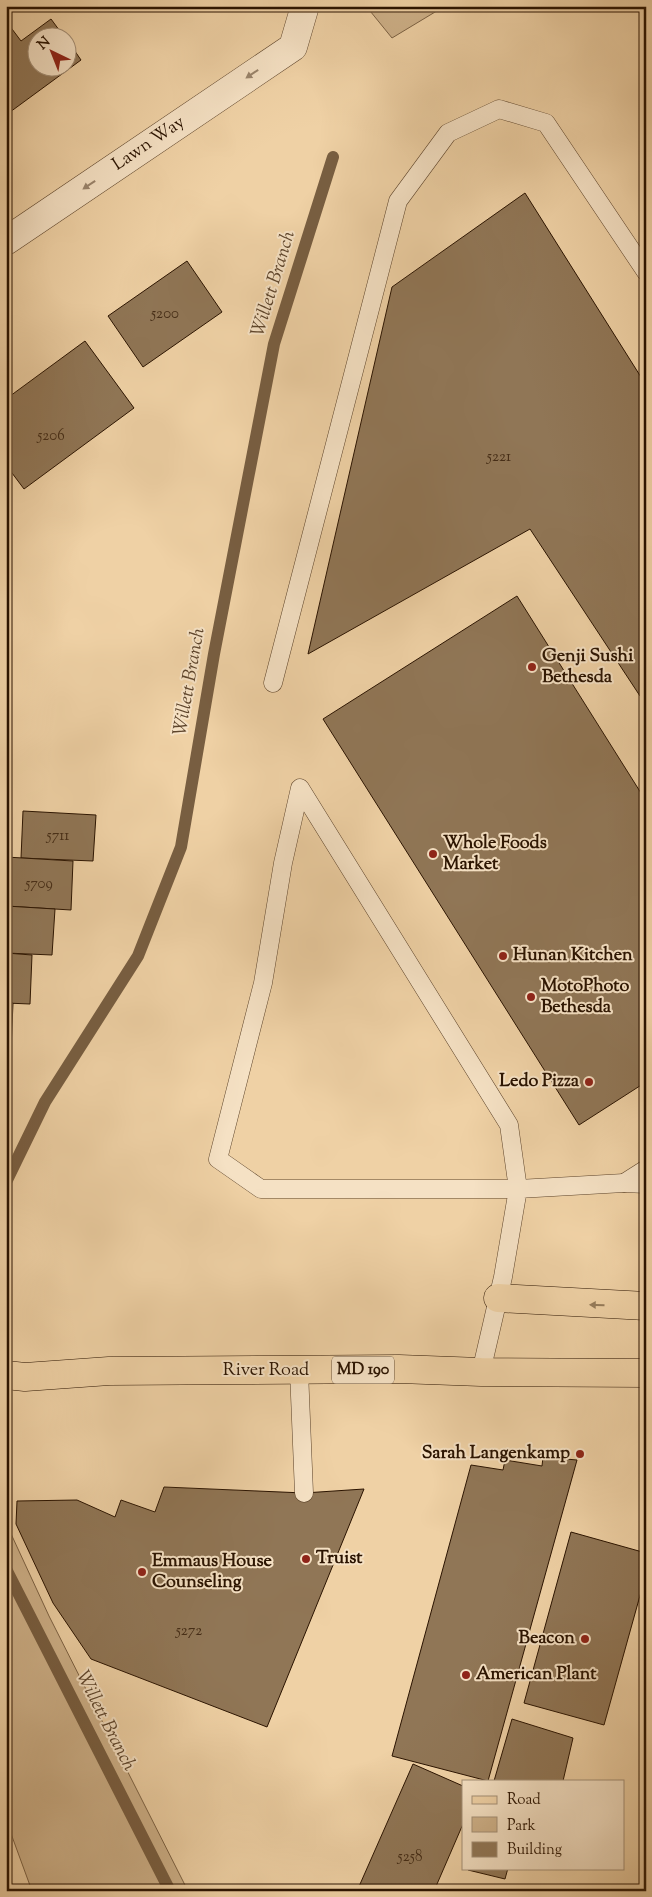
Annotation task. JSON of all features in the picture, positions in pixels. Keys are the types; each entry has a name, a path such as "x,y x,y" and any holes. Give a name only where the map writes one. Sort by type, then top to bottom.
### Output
{"main road":[{"path":"498,1298 646,1306"},
{"name":"River Road","path":"6,1375 25,1377 109,1371 399,1369 481,1372 646,1372"}],"street":[{"name":"Lawn Way","path":"6,241 293,47 305,6"}],"lane":[{"path":"273,683 398,201 448,133 499,109 546,122 646,272"},
{"path":"481,1372 498,1298 518,1190 509,1125 300,788 283,864 263,983 218,1159 261,1189 518,1190 624,1183 646,1184"},
{"path":"624,1183 646,1169"},
{"path":"299,1371 304,1493"}],"green space":[{"path":"366,6 445,6 392,38"},
{"path":"6,1523 49,1616 188,1891 32,1891 6,1820"}],"building":[{"path":"51,19 58,28 39,28"},
{"path":"6,21 21,41 28,36 28,78 56,78 6,115"},
{"path":"525,193 646,385 646,697 640,696 530,529 308,654 392,287"},
{"path":"187,261 222,312 143,367 108,316"},
{"path":"85,341 134,408 24,489 6,465 6,399"},
{"path":"517,596 646,801 646,1082 579,1125 323,719"},
{"path":"23,811 96,815 93,861 21,858"},
{"path":"6,857 73,861 71,910 6,906"},
{"path":"6,906 55,909 52,955 6,953"},
{"path":"6,953 32,955 30,1004 6,1003"},
{"path":"6,1003 13,1003 11,1049 6,1049"},
{"name":"American Plant","path":"543,1457 577,1460 488,1780 392,1756 471,1465 503,1470 505,1460 542,1466"},
{"path":"164,1487 304,1493 364,1489 267,1727 91,1659 53,1603 16,1524 17,1501 77,1500 115,1517 121,1500 155,1512"},
{"name":"Beacon","path":"571,1532 646,1553 646,1574 604,1725 524,1703"},
{"path":"512,1719 573,1738 563,1780 494,1780"},
{"path":"413,1764 462,1786 462,1826 434,1891 357,1891"},
{"path":"468,1870 507,1870 505,1879"}],"waterway":[{"name":"Willett Branch","path":"6,1182 45,1102 138,956 181,847 214,654 274,344 333,157"},
{"name":"Willett Branch","path":"6,1569 170,1891"}],"place":[{"name":"Genji Sushi Bethesda","path":"532,667"},
{"name":"Whole Foods Market","path":"433,854"},
{"name":"Hunan Kitchen","path":"503,956"},
{"name":"MotoPhoto Bethesda","path":"531,997"},
{"name":"Ledo Pizza","path":"589,1082"},
{"name":"Sarah Langenkamp","path":"580,1454"},
{"name":"Truist","path":"306,1559"},
{"name":"Emmaus House Counseling","path":"142,1572"},
{"name":"Beacon","path":"585,1639"},
{"name":"American Plant","path":"466,1675"}]}
